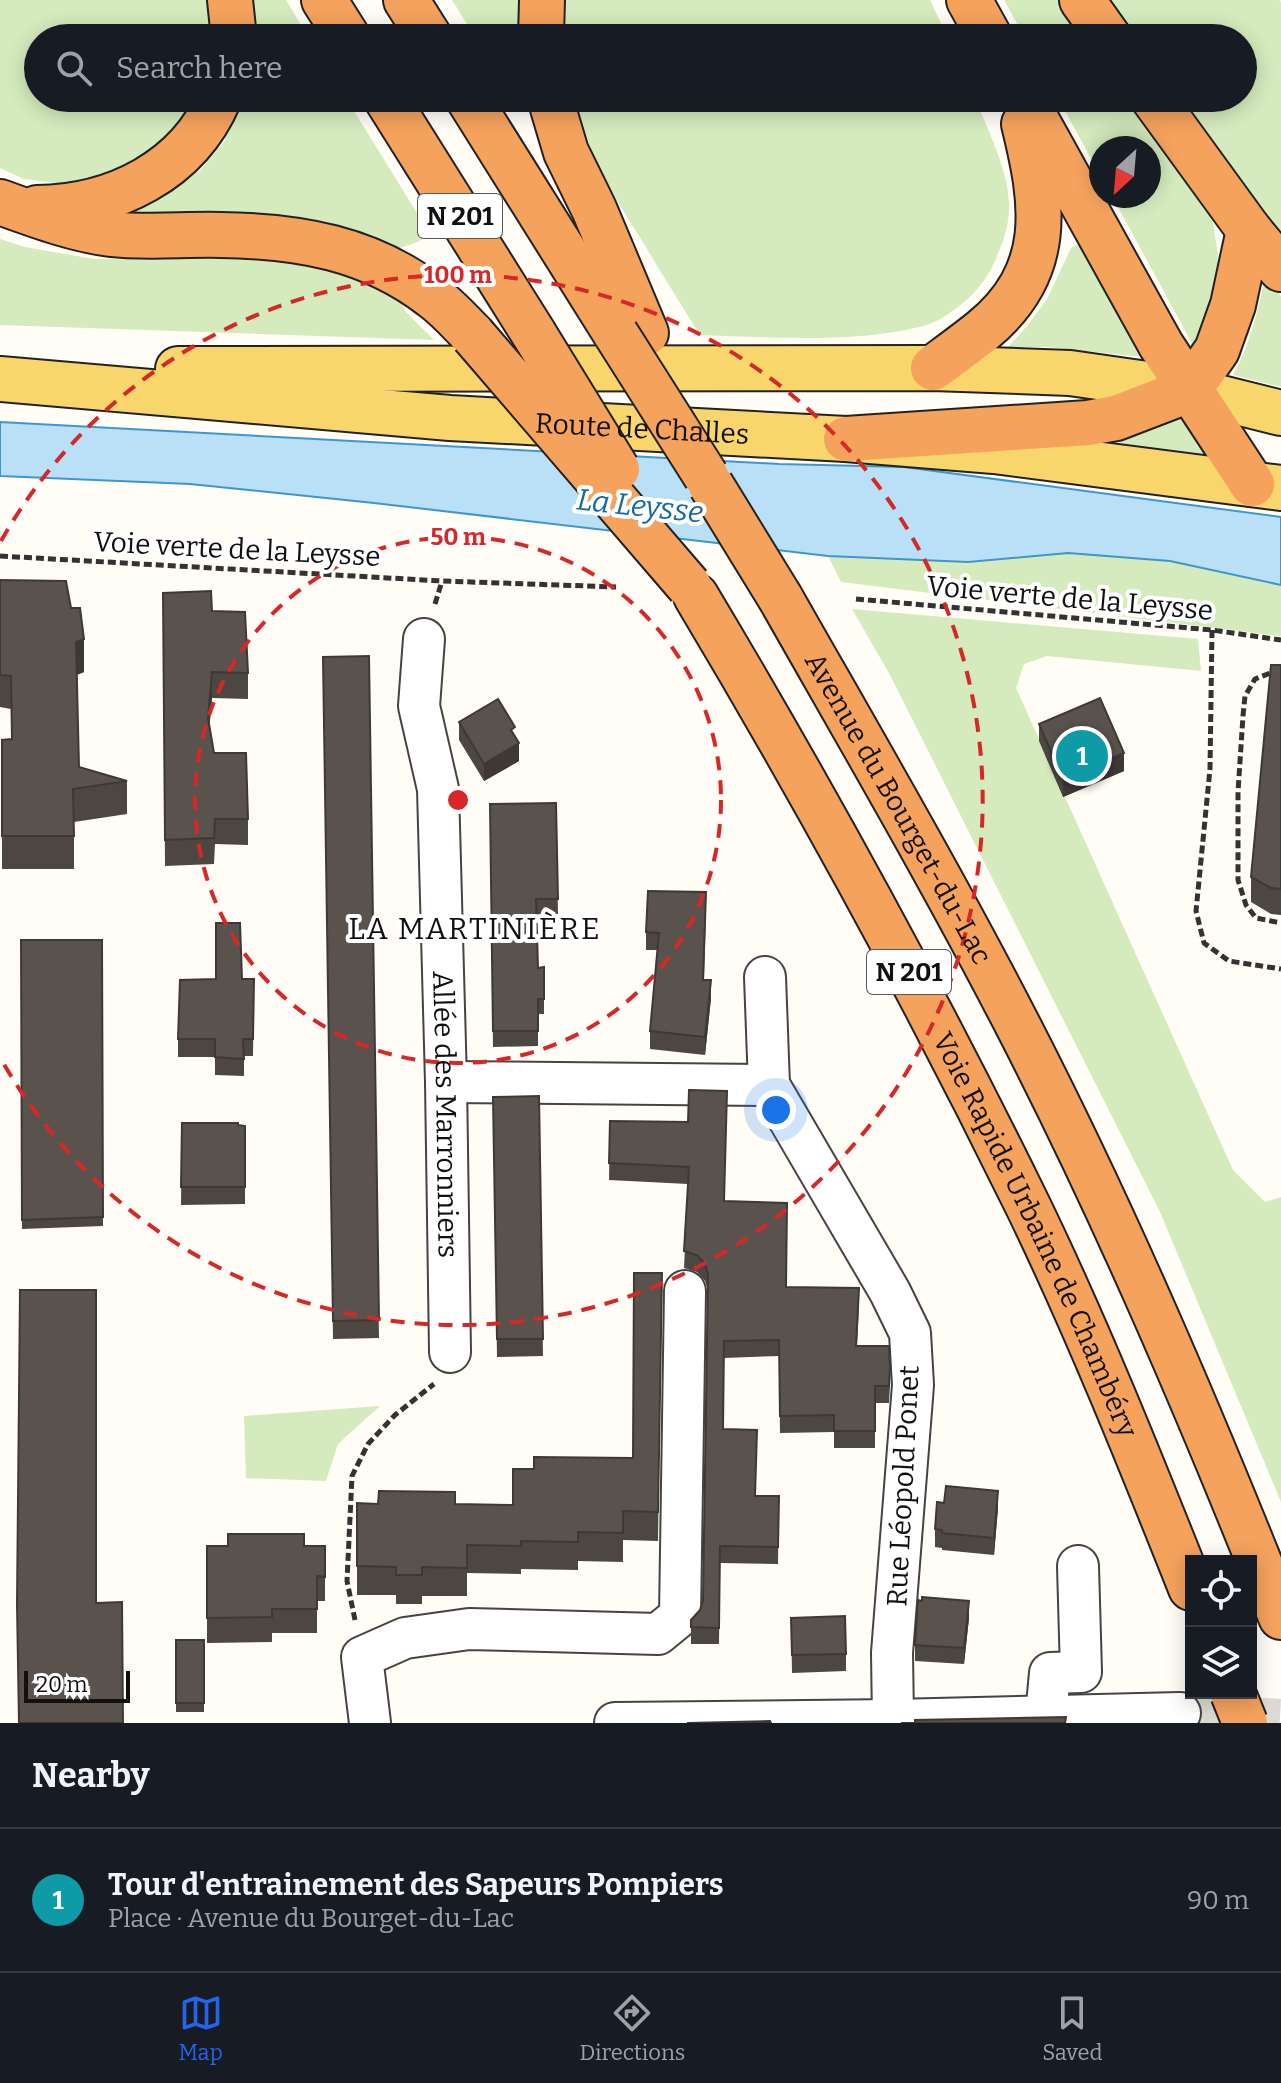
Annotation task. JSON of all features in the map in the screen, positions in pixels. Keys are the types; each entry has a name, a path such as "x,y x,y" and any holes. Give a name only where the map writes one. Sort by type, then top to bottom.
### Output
{"highway":[{"path":"230,0 233,24"},
{"path":"324,0 339,24"},
{"path":"406,0 421,24"},
{"path":"541,24 542,0"},
{"path":"969,0 982,24"},
{"path":"1082,0 1099,24"},
{"path":"7,205 64,207 117,193 155,176 192,144 212,112"},
{"name":"N 201","path":"395,112 692,591"},
{"name":"N 201","path":"478,112 631,334"},
{"path":"554,112 566,152 594,209 631,334"},
{"path":"933,368 1006,308 1024,281 1035,250 1040,220 1038,193 1021,112"},
{"path":"1032,112 1189,390 1267,486"},
{"path":"1163,112 1281,269"},
{"path":"7,205 114,234 226,235 319,244 368,259 408,279 435,298 473,335 692,591"},
{"path":"846,439 1088,423 1116,418 1189,390 1217,350 1233,305 1249,230"},
{"name":"Avenue du Bourget-du-Lac","path":"631,334 709,481 781,599 948,894 1014,1019 1157,1317 1281,1617"},
{"name":"Voie Rapide Urbaine de Chambéry","path":"692,591 851,865 1022,1194 1098,1360 1185,1573"},
{"path":"1235,1699 1245,1723"}],"main road":[{"name":"Route de Challes","path":"0,369 933,368 1070,373 1189,390 1281,413"},
{"name":"Route de Challes","path":"0,379 450,418 846,439 994,451 1267,486"}],"street":[{"name":"Allée des Marronniers","path":"424,639 419,706 438,789 450,1352"},
{"path":"446,1082 769,1085 765,977"},
{"name":"Rue Léopold Ponet","path":"769,1085 890,1292 910,1333 913,1385 892,1653 893,1720"},
{"path":"370,1723 362,1657 405,1638 469,1629 658,1634 680,1616 685,1291"},
{"path":"1046,1716 1050,1673 1081,1672 1078,1566"},
{"path":"615,1723 1180,1713"}],"path":[{"name":"Voie verte de la Leysse","path":"0,556 442,581 616,587"},
{"name":"Voie verte de la Leysse","path":"856,599 1212,630 1281,640"},
{"path":"1212,630 1210,769 1196,911 1204,943 1229,961 1281,969"},
{"path":"1281,671 1255,679 1245,696 1238,792 1238,880 1246,905 1256,918 1281,923"},
{"path":"362,1657 347,1581 352,1476 368,1444 395,1415 434,1384 450,1365 450,1352"}],"green space":[{"path":"0,0 214,0 217,24 24,24 24,112 189,112 154,155 84,183 24,179 0,168"},
{"path":"250,0 286,0 301,24 253,24"},
{"path":"452,0 529,0 528,24 467,24"},
{"path":"566,0 930,0 941,24 566,24"},
{"path":"1004,0 1064,0 1081,24 1017,24"},
{"path":"1110,0 1281,2 1281,233 1226,166 1189,112 1257,112 1257,24 1127,24"},
{"path":"238,112 355,112 430,234 397,249 112,213 136,209 164,196 200,170 224,142"},
{"path":"578,112 981,112 1006,181 1009,208 1005,236 991,270 979,286 950,313 925,325 895,332 846,337 700,335 603,174"},
{"path":"1066,112 1143,112 1160,136 1089,136 1089,155"},
{"path":"1161,138 1205,200 1218,254 1219,276 1212,316 1194,347 1119,208 1161,208"},
{"path":"0,239 25,247 94,259 262,258 336,268 397,297 406,312 434,340 0,325"},
{"path":"1081,243 1142,350 1143,357 1047,347 1008,347 1047,299 1071,248"},
{"path":"1265,278 1281,296 1281,387 1233,375 1249,339"},
{"path":"1181,411 1207,455 1200,457 1123,446 1120,442 1122,438 1152,430 1167,417"},
{"path":"1062,553 1170,561 1281,585 1281,636 841,582 828,556 968,562"},
{"path":"852,609 1198,639 1201,671 1047,656 1024,664 1016,688 1233,1170 1265,1202 1281,1197 1281,1502 1160,1212 890,675"},
{"path":"380,1406 338,1444 326,1481 246,1478 244,1416"}],"water":[{"name":"La Leysse","path":"0,422 779,464 904,467 1281,517 1281,585 1170,561 1068,553 968,562 828,556 190,484 0,476"}],"building":[{"path":"0,580 66,581 71,608 80,608 84,639 76,642 79,767 127,781 73,789 74,836 2,836 2,740 12,739 11,676 0,675"},
{"path":"211,591 212,611 245,612 248,673 212,672 208,718 214,753 246,753 248,819 215,819 214,838 165,840 163,593"},
{"path":"369,656 379,1320 333,1321 323,657"},
{"path":"1271,665 1281,665 1281,889 1271,888 1251,877"},
{"path":"1100,698 1124,753 1063,779 1039,724"},
{"path":"498,699 515,727 511,730 519,743 484,764 459,722"},
{"path":"556,803 558,899 536,899 538,968 544,967 544,999 538,999 538,1031 493,1031 490,804"},
{"path":"648,891 706,892 703,980 711,980 705,1037 650,1031 659,933 646,932"},
{"path":"216,923 240,923 242,979 254,979 253,1039 243,1039 244,1059 215,1057 215,1039 178,1039 180,980 216,979"},
{"path":"21,940 102,940 103,1217 22,1220"},
{"path":"689,1090 727,1091 724,1201 787,1203 786,1287 859,1288 856,1346 889,1346 889,1386 875,1386 875,1431 834,1431 834,1415 780,1416 779,1340 724,1341 723,1429 757,1430 755,1496 779,1496 778,1547 720,1546 719,1628 691,1627 691,1620 700,1610 703,1600 708,1274 705,1264 697,1255 684,1251 689,1167 609,1163 610,1121 688,1122"},
{"path":"539,1096 543,1339 497,1339 493,1097"},
{"path":"182,1123 238,1123 245,1126 245,1187 181,1187"},
{"path":"634,1273 662,1273 658,1512 623,1511 623,1533 578,1532 578,1542 521,1541 521,1546 467,1545 467,1568 422,1567 422,1575 396,1575 396,1567 357,1566 357,1503 378,1504 379,1491 455,1492 455,1504 513,1505 513,1469 534,1469 534,1457 633,1458"},
{"path":"20,1290 96,1290 96,1603 122,1602 123,1723 19,1723"},
{"path":"946,1486 998,1491 994,1538 942,1533 942,1530 935,1529 937,1502 944,1503"},
{"path":"228,1534 304,1534 304,1546 325,1546 325,1577 317,1576 317,1609 272,1609 272,1617 207,1618 207,1546 228,1546"},
{"path":"922,1597 969,1601 964,1648 915,1645 918,1600 922,1601"},
{"path":"845,1616 846,1654 792,1655 791,1618"},
{"path":"176,1640 204,1640 204,1703 176,1703"},
{"path":"1066,1717 1065,1723 915,1723 915,1720"},
{"path":"770,1721 771,1723 687,1723"}],"tunnel":[{"path":"1180,1713 1281,1719"}],"place":[{"name":"Tour d'entrainement des Sapeurs Pompiers","path":"1082,756"}],"district":[{"name":"LA MARTINIÈRE","path":"475,929"}]}
